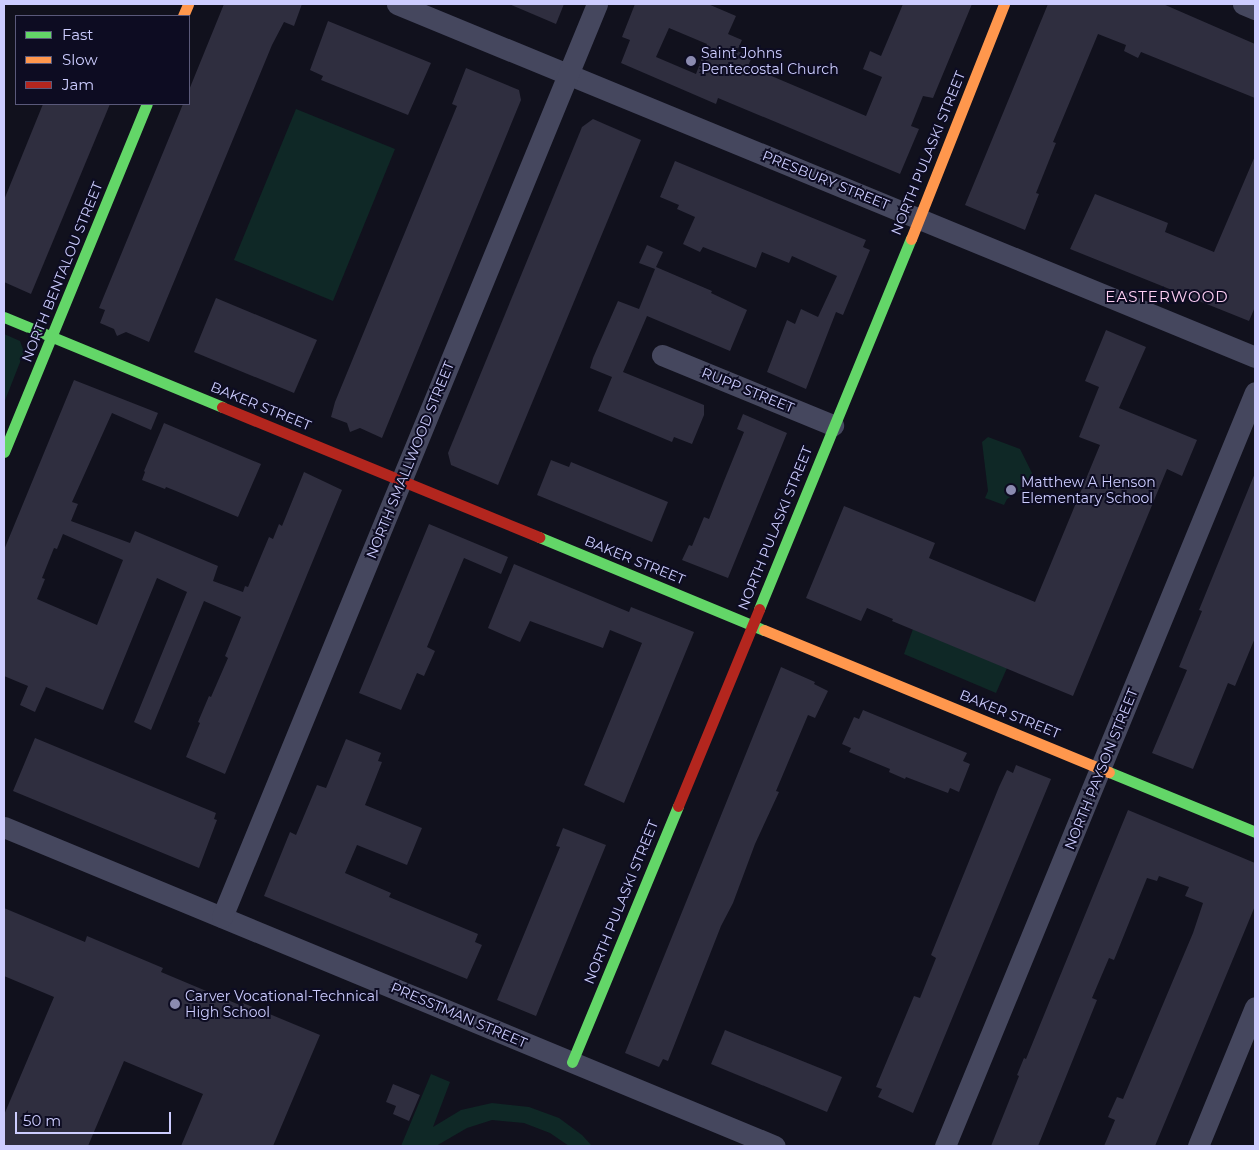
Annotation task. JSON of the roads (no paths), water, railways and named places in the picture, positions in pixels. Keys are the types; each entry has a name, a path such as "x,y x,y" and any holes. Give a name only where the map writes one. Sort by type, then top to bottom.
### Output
{"street":[{"name":"PRESBURY STREET","path":"397,4 1255,357"},
{"name":"NORTH SMALLWOOD STREET","path":"222,917 597,4"},
{"name":"NORTH PULASKI STREET","path":"572,1062 919,219 1004,4"},
{"path":"1244,4 1255,9"},
{"name":"NORTH BENTALOU STREET","path":"4,452 147,105"},
{"name":"BAKER STREET","path":"4,317 1255,832"},
{"name":"RUPP STREET","path":"662,355 833,425"},
{"name":"NORTH PAYSON STREET","path":"945,1146 1255,392"},
{"name":"PRESSTMAN STREET","path":"4,827 775,1146"},
{"path":"1198,1146 1255,1007"}],"place":[{"name":"Saint Johns Pentecostal Church","path":"691,61"},
{"name":"Matthew A Henson Elementary School","path":"1011,490"},
{"name":"Carver Vocational-Technical High School","path":"175,1004"}],"district":[{"name":"EASTERWOOD","path":"1167,297"}]}
